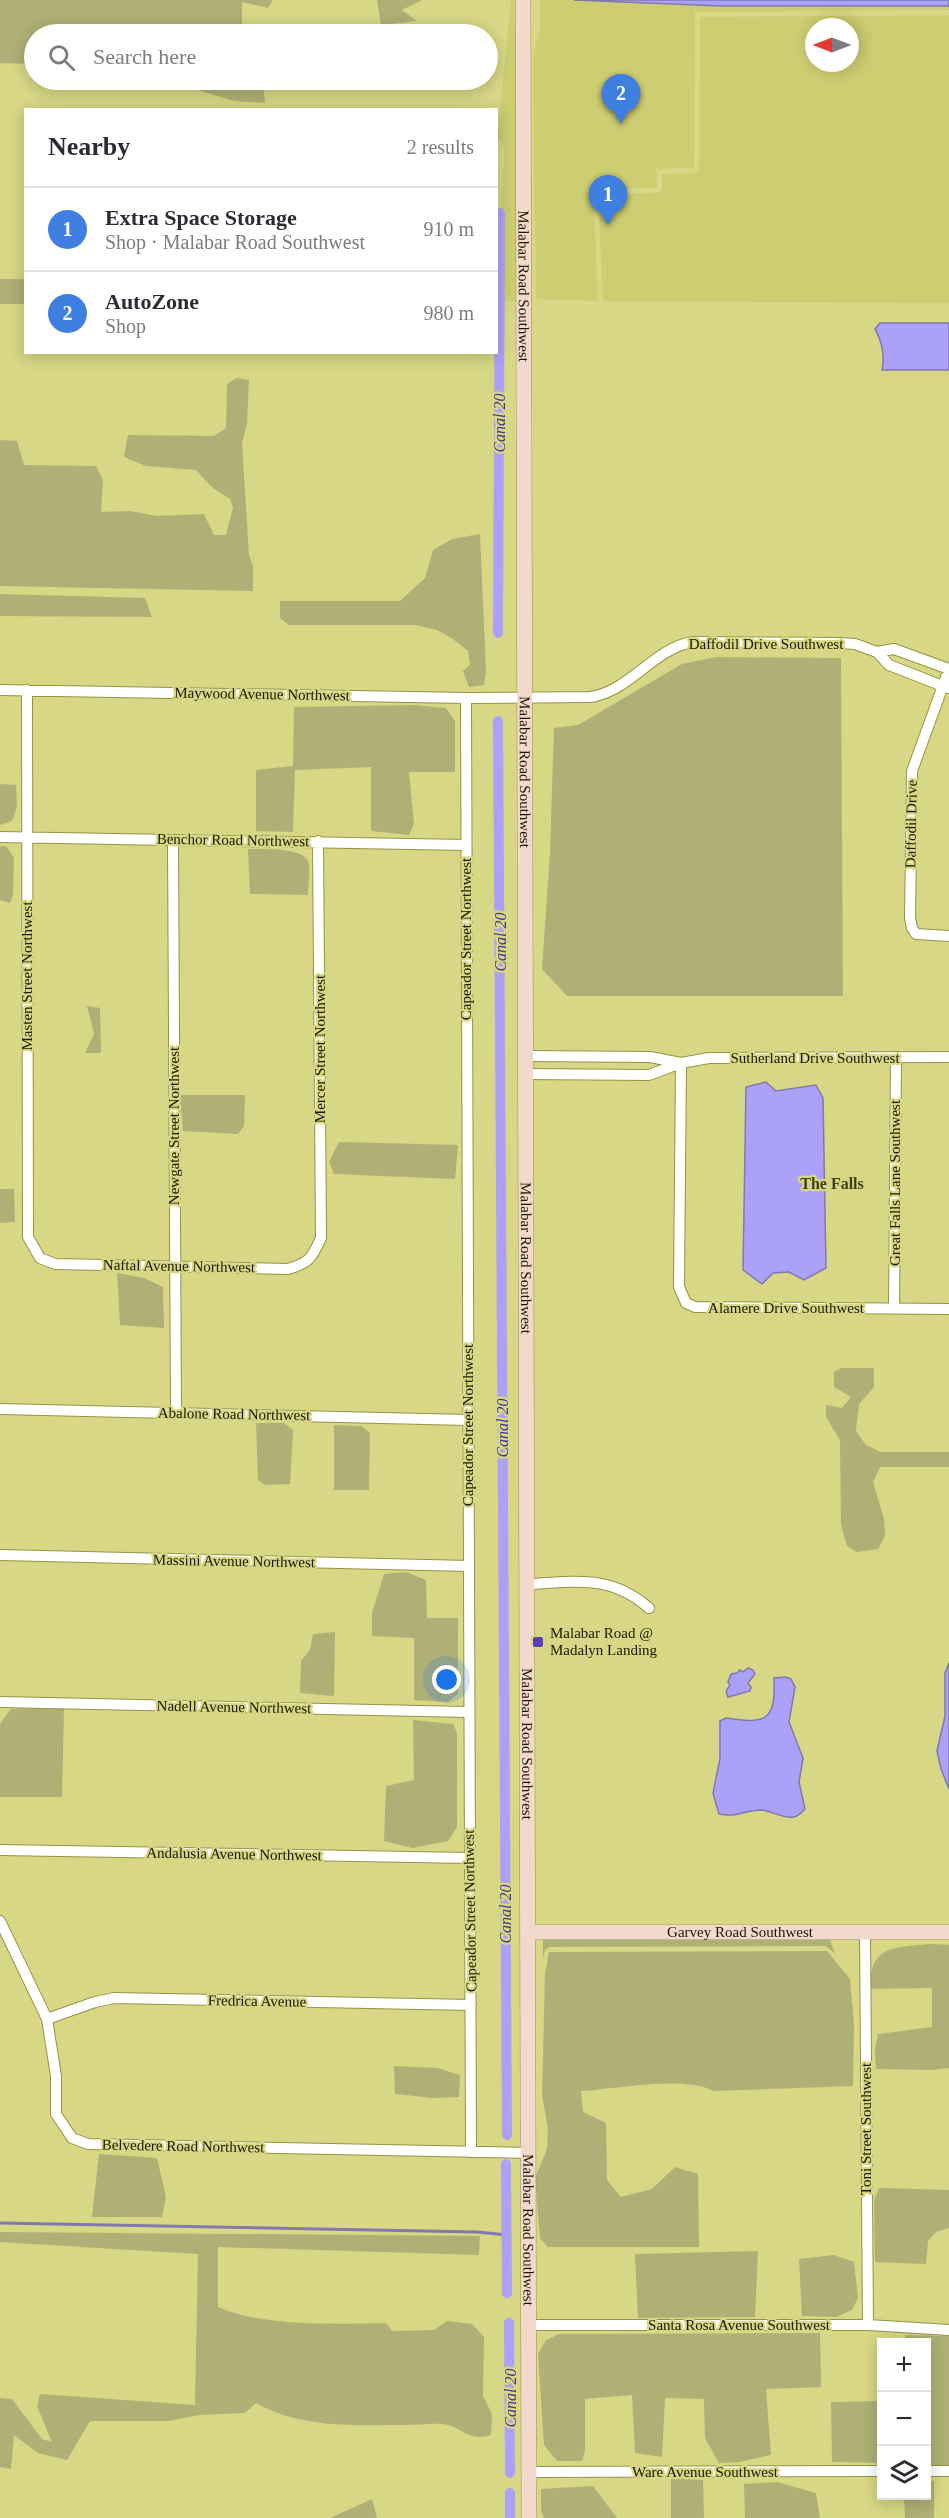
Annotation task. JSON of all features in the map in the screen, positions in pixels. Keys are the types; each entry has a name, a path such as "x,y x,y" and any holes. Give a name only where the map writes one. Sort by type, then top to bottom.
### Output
{"main road":[{"name":"Malabar Road Southwest","path":"523,0 530,2518"},
{"name":"Garvey Road Southwest","path":"530,1932 949,1932"}],"street":[{"name":"Daffodil Drive Southwest","path":"524,696 590,697 606,695 673,649 692,642 855,644 878,652 894,650 949,669"},
{"name":"Daffodil Drive Southwest","path":"878,652 889,665 946,687"},
{"name":"Daffodil Drive","path":"949,669 946,687 912,771 910,918 916,934 949,936"},
{"name":"Maywood Avenue Northwest","path":"0,690 466,698 524,696"},
{"name":"Masten Street Northwest","path":"27,690 28,1237 40,1258"},
{"name":"Capeador Street Northwest","path":"466,698 471,2152"},
{"name":"Benchor Road Northwest","path":"0,837 466,845"},
{"name":"Newgate Street Northwest","path":"173,840 176,1413"},
{"name":"Mercer Street Northwest","path":"314,1255 321,1238 318,841"},
{"name":"Sutherland Drive Southwest","path":"526,1056 650,1058 681,1063"},
{"name":"Great Falls Lane Southwest","path":"894,1308 896,1057"},
{"name":"Sutherland Drive Southwest","path":"526,1074 649,1075 681,1063 709,1058 949,1057"},
{"name":"Alamere Drive Southwest","path":"681,1063 679,1287 686,1303 695,1307 949,1308"},
{"name":"Naftal Avenue Northwest","path":"40,1258 55,1264 288,1269 305,1264 314,1255"},
{"name":"Abalone Road Northwest","path":"0,1409 468,1420"},
{"name":"Massini Avenue Northwest","path":"0,1555 469,1566"},
{"path":"528,1584 589,1582 612,1585 630,1593 649,1608"},
{"name":"Nadell Avenue Northwest","path":"0,1702 468,1712"},
{"name":"Andalusia Avenue Northwest","path":"0,1850 469,1858"},
{"name":"Belvedere Road Northwest","path":"0,1921 47,2019 56,2076 56,2114 72,2138 88,2144 529,2152"},
{"name":"Toni Street Southwest","path":"865,1932 867,2325"},
{"name":"Fredrica Avenue","path":"47,2019 95,2002 114,1998 471,2006"},
{"name":"Santa Rosa Avenue Southwest","path":"530,2325 867,2325 949,2330"},
{"name":"Ware Avenue Southwest","path":"529,2472 877,2471"},
{"path":"931,2471 949,2471"}],"shaded area":[{"path":"511,0 517,0 517,301 498,301 498,244 505,149 498,139"},
{"path":"540,0 949,0 949,10 695,12 694,168 657,169 657,188 599,189 599,208 594,208 598,301 536,299 533,56 540,27"},
{"path":"574,0 949,0 949,6 721,6"},
{"path":"949,15 949,303 603,301 599,213 604,209 605,194 659,193 662,190 662,174 694,173 699,170 700,17"},
{"path":"880,323 949,323 949,370 882,370 882,349 875,329"},
{"path":"766,1082 776,1091 816,1085 823,1098 826,1268 804,1280 789,1272 773,1273 762,1284 743,1270 746,1087"},
{"path":"949,1663 949,1789 937,1751 945,1716 945,1673"},
{"path":"748,1668 755,1674 748,1683 751,1687 750,1691 728,1697 726,1691 730,1685 728,1682 731,1674 740,1670 743,1672"},
{"path":"774,1678 791,1679 795,1687 789,1722 803,1758 799,1782 805,1809 794,1817 761,1810 730,1815 719,1814 713,1793 720,1759 720,1721 726,1718 759,1720 765,1717 773,1704"}],"green space":[{"path":"0,0 273,0 268,8 242,2 242,24 24,24 24,64 0,63"},
{"path":"377,0 422,0 402,10 417,21 381,24"},
{"path":"197,90 264,90 265,103 234,101"},
{"path":"0,279 24,279 24,304 0,304"},
{"path":"236,378 249,380 247,424 242,443 249,555 253,566 253,591 0,586 0,440 17,441 24,465 96,466 103,480 101,512 130,511 157,516 204,514 214,535 226,535 233,507 230,499 213,488 196,470 146,466 124,457 128,435 214,436 226,428 227,384"},
{"path":"480,534 486,671 484,685 469,687 463,671 470,665 468,651 437,630 415,625 289,625 280,618 280,601 400,601 425,578 433,550 452,539"},
{"path":"0,594 145,598 152,617 0,616"},
{"path":"716,657 841,658 843,996 567,996 542,969 550,853 554,728 578,725 682,664"},
{"path":"414,705 446,708 455,721 455,772 409,772 414,824 409,835 371,831 371,767 295,770 293,832 256,831 256,770 293,766 294,707"},
{"path":"0,784 16,785 17,807 12,821 0,825"},
{"path":"0,846 6,846 14,858 13,895 10,903 0,900"},
{"path":"248,849 290,851 304,856 308,861 309,869 308,895 250,894"},
{"path":"87,1006 100,1008 101,1053 85,1053 94,1034"},
{"path":"180,1095 245,1095 244,1126 238,1134 183,1131"},
{"path":"339,1142 458,1145 455,1179 334,1174 329,1162"},
{"path":"0,1189 14,1189 15,1222 0,1223"},
{"path":"117,1273 144,1278 163,1287 164,1328 120,1325"},
{"path":"841,1368 874,1368 874,1387 859,1404 856,1431 866,1445 881,1452 949,1452 949,1467 880,1467 873,1482 884,1519 885,1536 878,1549 857,1552 847,1546 841,1525 840,1440 826,1417 826,1405 842,1408 851,1397 834,1387 834,1372"},
{"path":"256,1423 284,1423 293,1430 290,1484 265,1485 258,1480"},
{"path":"334,1425 361,1426 370,1433 369,1490 334,1490"},
{"path":"406,1572 426,1580 427,1618 458,1618 458,1694 448,1702 414,1700 414,1638 372,1636 372,1613 384,1574"},
{"path":"335,1632 334,1696 300,1693 301,1661 310,1650 313,1634"},
{"path":"64,1708 62,1797 0,1797 0,1724 11,1709"},
{"path":"413,1720 453,1724 457,1733 457,1827 448,1841 413,1848 384,1841 386,1786 414,1780"},
{"path":"543,1938 830,1939 835,1954 826,1946 549,1947 545,1950 543,1957"},
{"path":"931,1944 949,1945 949,2068 876,2069 875,2049 878,2034 932,2027 932,1988 871,1989 874,1964 879,1956 887,1951"},
{"path":"827,1951 850,1979 854,2025 853,2086 713,2091 701,2086 669,2083 581,2091 583,2112 606,2123 607,2180 621,2197 652,2189 675,2167 698,2174 699,2247 548,2247 540,2238 535,2178 547,2149 548,2128 542,2095 545,1975 549,1952"},
{"path":"394,2066 437,2068 460,2075 459,2097 433,2098 395,2094"},
{"path":"99,2154 157,2158 166,2197 162,2217 92,2217"},
{"path":"879,2188 949,2190 949,2228 936,2232 928,2241 926,2264 875,2262 874,2200"},
{"path":"0,2232 480,2236 479,2255 218,2247 218,2307 256,2318 278,2321 323,2324 386,2323 392,2331 434,2330 447,2321 472,2324 484,2337 483,2396 492,2414 491,2435 476,2437 443,2424 329,2424 292,2417 256,2403 245,2413 199,2415 169,2421 90,2421 67,2460 38,2453 14,2435 11,2469 0,2467 0,2398 12,2399 42,2439 52,2442 37,2406 40,2394 195,2405 198,2254 0,2242"},
{"path":"758,2251 755,2317 638,2318 635,2254"},
{"path":"834,2255 854,2262 858,2298 852,2310 836,2317 802,2316 799,2259"},
{"path":"820,2333 821,2387 766,2389 771,2455 740,2462 719,2463 705,2438 704,2399 665,2398 662,2457 635,2453 632,2395 585,2399 585,2451 582,2461 557,2461 544,2445 538,2354 546,2340 559,2334"},
{"path":"905,2335 949,2336 949,2465 931,2465 931,2338 905,2338"},
{"path":"877,2401 877,2463 832,2462 831,2402"},
{"path":"671,2478 703,2480 704,2518 671,2518"},
{"path":"931,2481 934,2481 934,2518 905,2518 904,2500 931,2500"},
{"path":"777,2482 816,2493 820,2518 745,2518 744,2484"},
{"path":"593,2486 617,2518 544,2518 541,2510 541,2489"},
{"path":"372,2499 377,2518 330,2518"}],"waterway":[{"name":"Canal 20","path":"498,633 500,213"},
{"name":"Canal 20","path":"498,721 507,2135"},
{"name":"Canal 20","path":"506,2164 507,2293"},
{"path":"0,2223 477,2232 507,2235"},
{"name":"Canal 20","path":"509,2323 510,2473"},
{"name":"Canal 20","path":"510,2493 510,2518"}],"place":[{"name":"AutoZone","path":"621,124"},
{"name":"Extra Space Storage","path":"608,225"},
{"name":"Malabar Road @ Madalyn Landing","path":"538,1642"}],"district":[{"name":"The Falls","path":"832,1183"}]}
